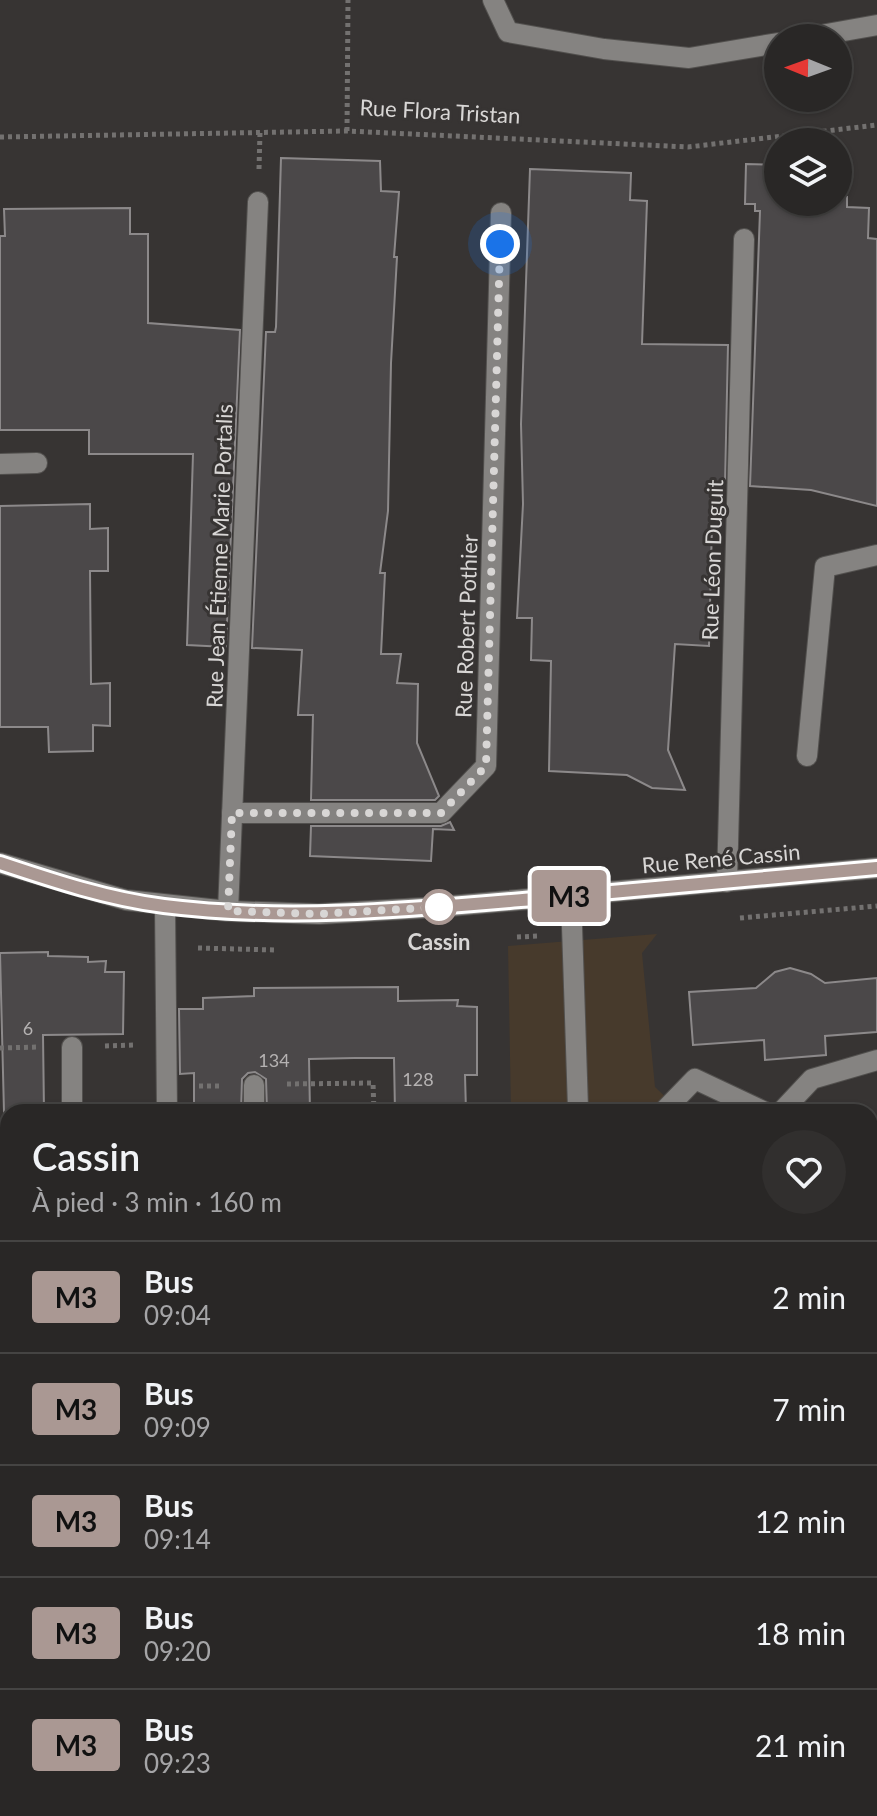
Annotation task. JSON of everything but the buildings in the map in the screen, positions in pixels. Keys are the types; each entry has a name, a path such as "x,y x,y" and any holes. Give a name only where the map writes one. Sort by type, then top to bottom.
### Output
{"street":[{"path":"493,0 508,32 604,49 689,58 764,45"},
{"path":"852,29 877,25"},
{"name":"Rue Jean Étienne Marie Portalis","path":"228,911 258,202"},
{"name":"Rue Robert Pothier","path":"232,813 441,813 486,766 501,213"},
{"name":"Rue Léon Duguit","path":"727,882 744,239"},
{"path":"0,464 37,463"},
{"path":"807,756 825,567 877,555"},
{"name":"Rue René Cassin","path":"0,863 112,896 165,906 319,914 571,896 877,868"},
{"path":"571,896 578,1104"},
{"path":"165,906 167,1104"},
{"path":"72,1047 72,1104"},
{"path":"789,1104 812,1079 877,1060"},
{"path":"671,1104 695,1079 748,1104"},
{"path":"254,1085 254,1104"}],"path":[{"path":"347,131 348,0"},
{"name":"Rue Flora Tristan","path":"0,137 347,131 688,147 877,125"}],"shaded area":[{"path":"657,934 642,953 655,1087 673,1104 511,1104 508,946"}],"bus line":[{"name":"M3","path":"0,863 126,900 245,912 319,914 439,907 877,868"}],"place":[{"name":"Cassin","path":"439,907"}],"route":[{"path":"439,907 319,914 228,911 232,813 441,813 486,766 500,244"}]}
